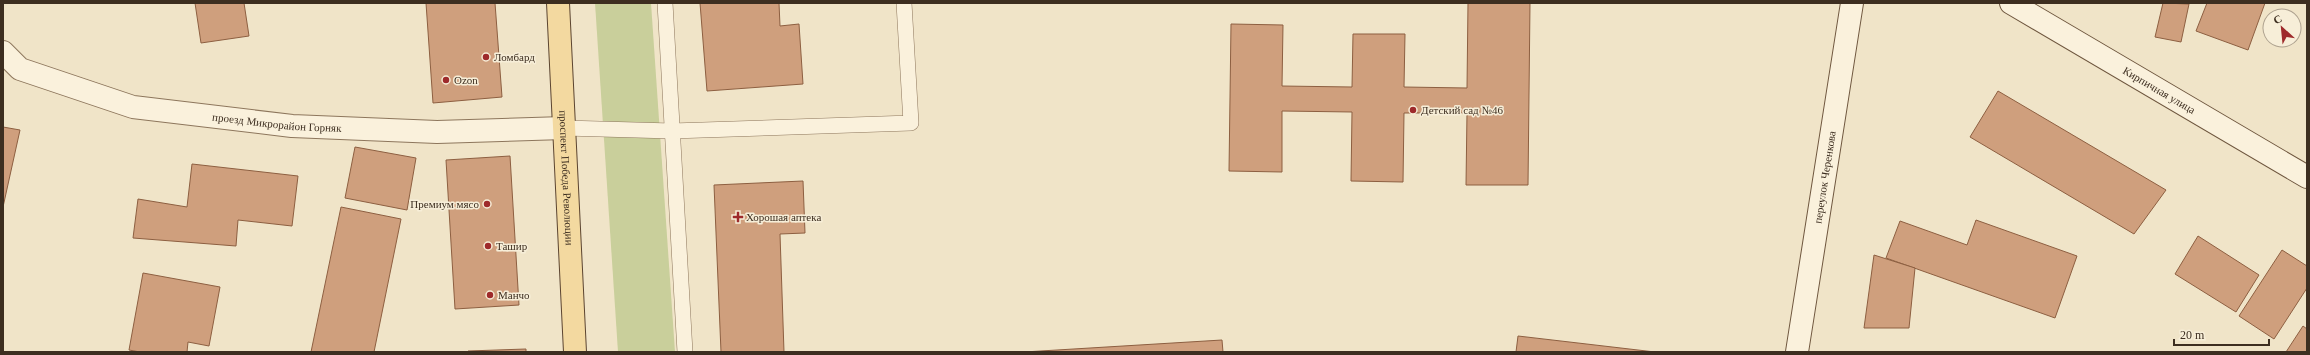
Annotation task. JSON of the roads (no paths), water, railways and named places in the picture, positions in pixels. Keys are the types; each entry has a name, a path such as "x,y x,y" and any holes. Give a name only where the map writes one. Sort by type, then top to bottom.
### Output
{"main road":[{"name":"проспект Победа Революции","path":"558,3 575,352"}],"street":[{"name":"переулок Черенкова","path":"1797,352 1852,3"},
{"name":"Кирпичная улица","path":"2011,3 2307,177"},
{"name":"проезд Микрорайон Горняк","path":"3,52 20,69 133,108 299,126 437,132 564,128"}],"lane":[{"path":"665,3 685,352"},
{"path":"564,128 672,131 911,123 904,3"}],"place":[{"name":"Ломбард","path":"486,57"},
{"name":"Ozon","path":"446,80"},
{"name":"Детский сад №46","path":"1413,110"},
{"name":"Премиум мясо","path":"487,204"},
{"name":"Хорошая аптека","path":"738,217"},
{"name":"Ташир","path":"488,246"},
{"name":"Манчо","path":"490,295"}]}
